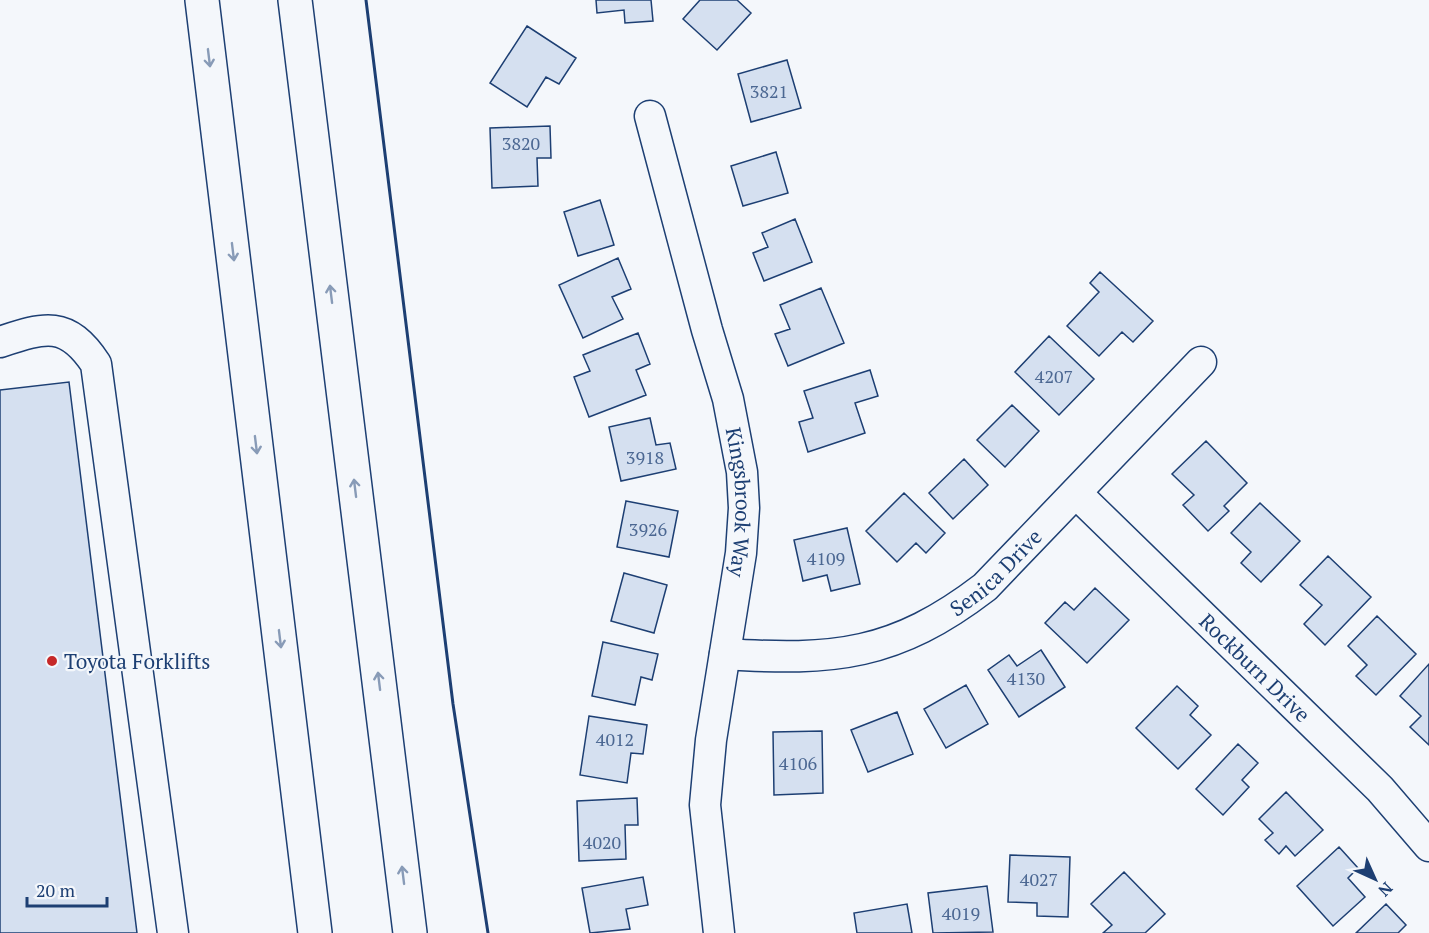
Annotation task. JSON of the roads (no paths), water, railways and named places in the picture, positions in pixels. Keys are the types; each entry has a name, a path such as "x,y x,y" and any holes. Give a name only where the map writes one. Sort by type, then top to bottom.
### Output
{"highway":[{"path":"202,0 315,933"},
{"path":"295,0 410,933"}],"street":[{"name":"Kingsbrook Way","path":"650,116 738,438 744,508 741,553 711,740 705,805 719,933"},
{"path":"0,342 27,333 58,330 82,342 96,364 173,933"},
{"name":"Senica Drive","path":"725,654 792,658 853,653 886,645 952,612 985,587 1201,362"},
{"name":"Rockburn Drive","path":"1076,493 1380,789 1429,846"}],"place":[{"name":"Toyota Forklifts","path":"52,661"}]}
